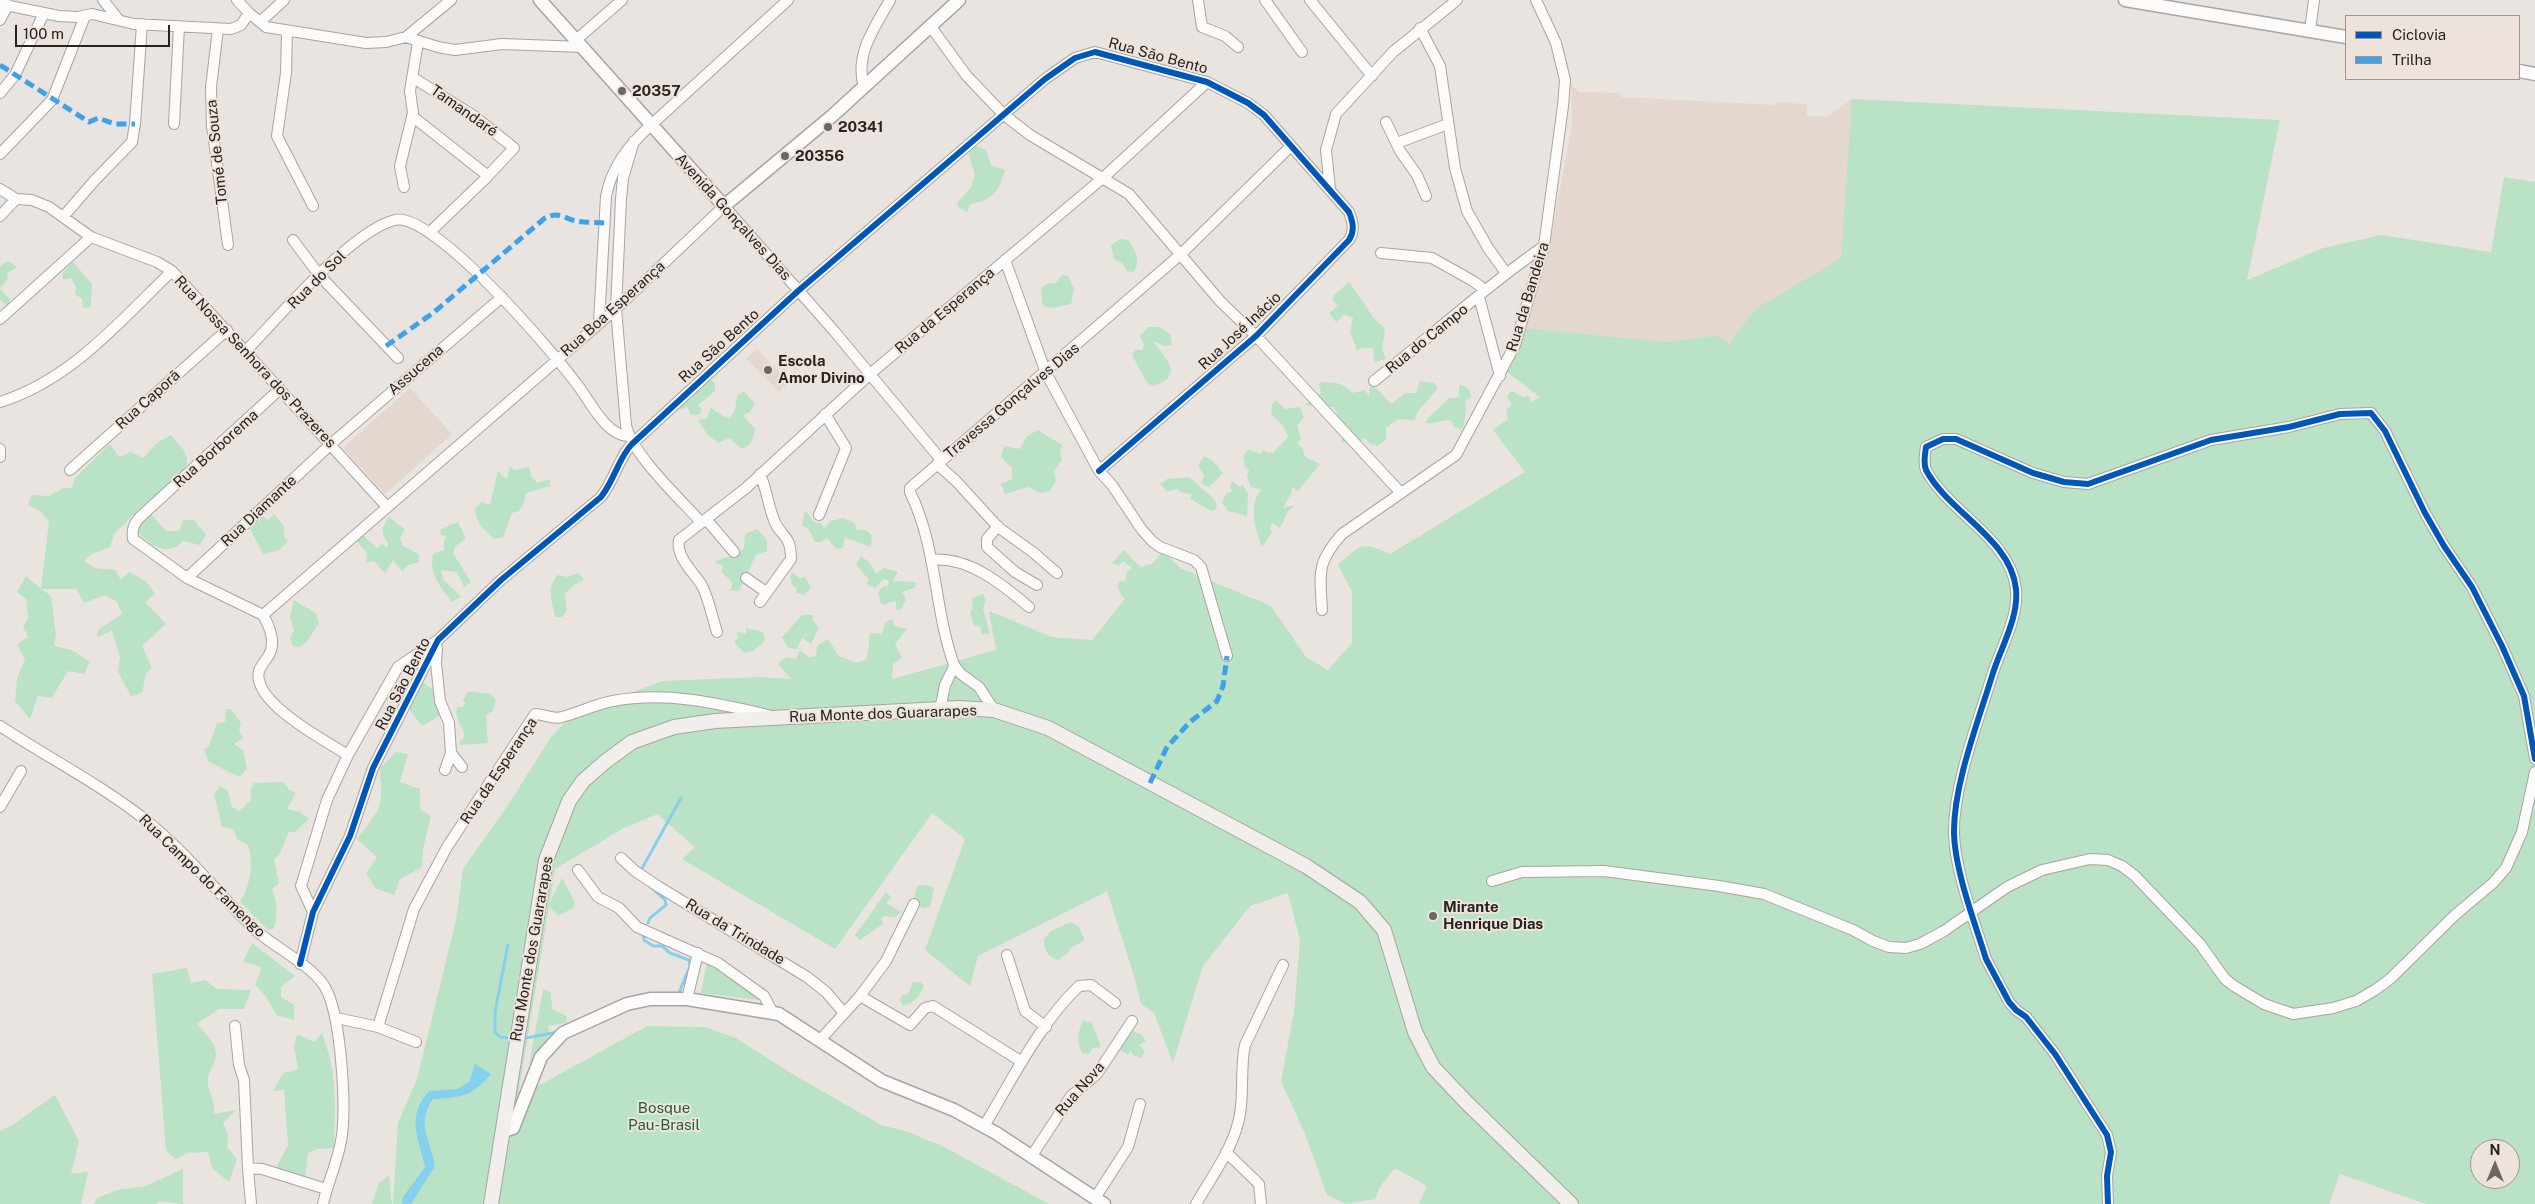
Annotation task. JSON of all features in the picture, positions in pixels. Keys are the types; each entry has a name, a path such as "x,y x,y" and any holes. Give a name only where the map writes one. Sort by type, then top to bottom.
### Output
{"main road":[{"name":"Rua Monte dos Guararapes","path":"491,1204 546,860 569,801 583,781 632,742 674,727 715,721 940,710 994,710 1048,728 1306,866 1360,902 1384,930 1415,1032 1433,1067 1472,1109 1571,1204"}],"street":[{"path":"237,0 254,18 266,27 366,43 406,38 450,0"},
{"path":"0,20 4,5 59,16 88,15 142,24 218,29 236,28 284,0"},
{"name":"Avenida Gonçalves Dias","path":"540,0 724,206 870,374 956,481 998,526 1057,573"},
{"path":"406,38 455,50 502,44 579,44 622,0"},
{"path":"599,323 606,196 609,181 618,163 634,141 651,124 788,0"},
{"path":"864,87 860,68 864,52 890,0"},
{"name":"Rua Boa Esperança","path":"263,615 616,309 724,206 864,87 959,0"},
{"path":"1198,0 1202,27 1225,36 1238,47"},
{"path":"1265,0 1302,52"},
{"path":"1310,0 1372,76"},
{"path":"1331,192 1326,171 1326,150 1336,114 1393,52 1420,28 1457,0"},
{"name":"Rua da Bandeira","path":"1322,610 1321,567 1324,556 1342,534 1456,455 1477,413 1500,376 1515,346 1544,246 1555,175 1565,80 1556,44 1536,0"},
{"path":"2125,0 2345,37"},
{"path":"2310,30 2314,0"},
{"path":"0,154 52,100 88,15 105,1 119,20"},
{"path":"0,93 15,75 44,13"},
{"path":"63,217 94,180 132,142 142,24"},
{"path":"174,124 179,26"},
{"path":"931,27 966,75 1003,114 1030,135 1104,177 1129,194 1220,301 1256,336 1400,492"},
{"path":"1420,28 1440,66 1457,181 1467,211 1488,248 1506,273"},
{"name":"Tomé de Souza","path":"218,29 211,87 212,126 228,245"},
{"path":"287,31 286,73 277,136 312,206"},
{"path":"404,187 400,166 412,116 410,91 418,42"},
{"name":"Rua São Bento","path":"312,912 301,886 327,800 348,755 398,668 438,640 502,580 602,497 615,477 630,440 798,291 1045,79 1083,54 1095,52 1207,82 1248,103 1264,115 1275,125 1331,192"},
{"path":"2520,71 2535,74"},
{"name":"Tamandaré","path":"412,77 474,116 514,148 488,176"},
{"name":"Rua da Esperança","path":"717,632 701,585 688,568 678,545 682,538 760,474 870,374 1104,177 1207,82"},
{"path":"412,116 488,176 430,232 502,297 559,358 613,432 630,440 703,521 734,552"},
{"path":"1386,122 1417,175 1426,196"},
{"path":"1397,143 1448,124"},
{"path":"630,440 616,309 623,178 634,141"},
{"name":"Travessa Gonçalves Dias","path":"954,667 922,518 910,490 939,462 1046,373 1181,254 1291,146"},
{"name":"Rua Nossa Senhora dos Prazeres","path":"0,189 16,199 32,200 49,207 91,237 157,262 172,271 387,507"},
{"name":"Rua José Inácio","path":"1099,471 1256,336 1352,235 1353,227 1349,212 1331,192"},
{"path":"0,216 16,199"},
{"name":"Rua do Sol","path":"245,352 345,250 376,227 397,220 414,223 430,232"},
{"path":"0,319 91,237"},
{"path":"293,240 320,276 398,358"},
{"name":"Rua do Campo","path":"1374,381 1506,273 1544,246"},
{"path":"1381,253 1432,258 1473,281 1482,294"},
{"path":"1005,260 1046,373 1099,471 1112,485 1142,530 1152,541 1167,550 1194,560 1201,567 1227,656"},
{"path":"0,402 31,390 60,373 88,352 172,271"},
{"name":"Rua do Campo","path":"1482,294 1500,376"},
{"name":"Assucena","path":"331,444 502,297"},
{"name":"Rua Caporã","path":"70,470 227,330"},
{"name":"Rua Borborema","path":"187,578 133,539 133,525 280,389"},
{"path":"2108,1204 2106,1176 2111,1152 2106,1135 2055,1054 2026,1017 2009,1002 1986,959 1972,913 1954,834 1957,801 1996,663 2010,625 2016,590 2013,573 2006,557 1948,498 1926,468 1926,447 1943,439 1956,439 2033,473 2064,482 2088,484 2212,440 2289,426 2340,414 2371,413 2385,431 2425,513 2444,546 2472,587 2502,646 2524,696 2535,759"},
{"path":"820,516 846,448 825,414"},
{"name":"Rua Diamante","path":"187,578 331,444"},
{"path":"760,474 768,491 773,519 786,536 791,552 789,565 760,602"},
{"path":"998,526 987,539 987,547 1016,572 1037,585"},
{"path":"931,560 953,560 963,563 1009,590 1029,607"},
{"path":"187,578 263,615 269,625 273,645 259,673 262,686 290,720 348,755"},
{"path":"746,578 766,592"},
{"path":"438,640 436,663 440,701 449,723 451,753 445,770"},
{"name":"Rua São Bento","path":"300,964 312,912 350,836 373,768 438,640"},
{"path":"940,710 945,685 954,667 979,687 994,710"},
{"name":"Rua da Esperança","path":"378,1027 414,909 447,847 535,714 560,718 588,706 631,698 651,697 705,700 778,718"},
{"name":"Rua Campo do Famengo","path":"0,726 144,818 259,932 315,975 328,991 337,1018 343,1113 342,1135 338,1156 326,1189 323,1204"},
{"path":"451,753 462,767"},
{"path":"0,807 21,770"},
{"path":"1492,881 1522,872 1604,871 1719,886 1764,894 1853,930 1873,941 1889,947 1906,948 1920,944 1972,913 2007,887 2042,870 2090,859 2108,860 2122,866 2135,876 2200,944 2225,978 2248,996 2278,1010 2293,1014 2333,1008 2356,1001 2390,978 2422,945 2502,873 2522,832 2535,772"},
{"name":"Rua da Trindade","path":"621,858 651,881 816,983 844,1013"},
{"path":"578,870 598,897 619,908 637,927 718,963 764,996 772,1011"},
{"path":"820,1040 860,996 886,960 914,904"},
{"path":"688,995 698,953"},
{"path":"1007,955 1025,1011 1046,1027"},
{"path":"1196,1204 1237,1131 1241,1112 1242,1059 1245,1045 1283,965"},
{"path":"984,1126 1022,1062 1064,1001 1083,985 1091,985 1115,1004"},
{"path":"502,1131 513,1128 541,1057 563,1033 627,1004 650,999 688,995 772,1011 787,1018 882,1081 954,1110 984,1126 1099,1201 1128,1147 1140,1104"},
{"path":"860,996 910,1025 925,1008 933,1006 1022,1062"},
{"path":"337,1018 378,1027 416,1042"},
{"name":"Rua Nova","path":"1031,1157 1042,1136 1071,1096 1097,1074 1132,1022"},
{"path":"235,1026 239,1065 244,1080 251,1204"},
{"path":"1226,1152 1259,1184 1261,1204"},
{"path":"248,1168 262,1169 326,1189"}],"shaded area":[{"path":"1571,84 1579,92 1620,93 1621,97 1775,105 1776,102 1807,104 1807,116 1827,117 1852,99 1847,266 1754,310 1729,344 1717,335 1667,342 1522,328 1549,249 1572,125"},
{"name":"Escola Amor Divino","path":"757,349 789,382 779,392 746,359"},
{"path":"410,388 452,434 385,494 343,448"}],"green space":[{"name":"Bosque Pau-Brasil","path":"1852,99 2280,120 2247,280 2323,248 2381,235 2491,252 2504,177 2535,182 2535,1204 2426,1204 2340,1174 2329,1204 1419,1204 1427,1186 1395,1168 1379,1188 1375,1199 1346,1204 1327,1195 1305,1134 1281,1081 1294,1012 1300,940 1288,893 1250,906 1203,966 1173,1063 1154,1013 1141,1004 1107,891 978,956 970,986 925,950 965,839 932,813 835,949 682,859 695,847 657,814 624,828 555,869 550,902 562,878 575,902 573,908 558,916 549,906 518,1097 647,1026 705,1027 736,1038 791,1073 881,1125 906,1131 944,1147 1049,1204 393,1204 398,1123 417,1079 456,920 463,869 510,802 551,737 570,717 662,681 761,677 791,679 778,664 786,657 796,659 800,650 809,657 816,656 817,646 828,639 839,656 856,663 867,659 870,633 882,634 885,623 892,619 895,626 907,629 895,644 902,658 893,664 892,679 996,650 989,611 1052,637 1092,640 1125,599 1117,586 1121,580 1125,582 1127,572 1132,568 1123,561 1118,566 1112,563 1124,550 1141,568 1148,564 1151,565 1163,551 1180,568 1271,606 1306,657 1328,670 1352,643 1352,592 1338,565 1351,553 1362,547 1373,547 1390,554 1525,472 1493,430 1508,419 1506,410 1512,405 1507,397 1511,391 1523,397 1529,396 1532,402 1540,397 1504,370 1522,328 1667,342 1718,335 1729,344 1754,310 1841,258"},
{"path":"977,146 986,150 991,165 1005,170 1000,185 994,194 969,205 968,212 959,208 957,202 967,193 972,185 974,172 970,158 970,149"},
{"path":"1120,239 1128,240 1135,252 1137,263 1134,272 1127,271 1122,263 1114,259 1111,245"},
{"path":"8,261 17,267 7,274 8,279 0,288 0,266"},
{"path":"73,262 92,284 91,307 83,308 82,299 75,294 76,287 71,278 63,280 62,273"},
{"path":"1062,275 1068,276 1074,289 1071,304 1051,308 1043,306 1041,288 1049,283 1055,284"},
{"path":"1349,282 1373,317 1385,329 1382,349 1386,359 1374,362 1373,348 1357,350 1350,332 1353,318 1345,314 1336,322 1329,313 1338,306 1333,301 1334,295"},
{"path":"0,288 10,300 7,306 0,300"},
{"path":"1148,327 1159,327 1170,334 1172,345 1165,346 1153,341 1167,360 1171,372 1169,377 1163,382 1153,386 1147,383 1132,355 1135,350 1142,350 1144,345 1140,336"},
{"path":"710,379 715,383 715,391 698,405 702,409 700,414 691,415 687,407 679,410 685,399 693,397 694,393"},
{"path":"1420,381 1434,383 1438,388 1419,410 1414,420 1398,419 1386,428 1386,439 1378,446 1370,444 1365,438 1357,444 1341,442 1348,424 1341,428 1340,420 1334,407 1305,405 1321,393 1319,383 1329,382 1338,384 1346,387 1353,393 1365,390 1369,396 1370,387 1376,388 1391,404 1405,393 1416,393"},
{"path":"1463,385 1470,391 1471,398 1465,401 1466,411 1463,429 1455,428 1450,420 1425,423 1449,398 1459,397 1459,386"},
{"path":"744,391 755,404 750,412 743,415 755,429 752,441 742,449 729,438 718,443 707,434 698,420 707,418 711,408 730,418 735,410 737,396"},
{"path":"1276,400 1285,409 1300,407 1304,417 1297,426 1301,439 1297,443 1303,449 1305,457 1320,464 1298,491 1292,487 1291,494 1283,508 1295,505 1287,513 1280,528 1272,523 1270,527 1272,533 1262,547 1254,517 1255,502 1261,490 1251,487 1247,477 1249,470 1245,467 1243,455 1249,449 1260,454 1264,449 1266,452 1273,453 1288,437 1283,426 1271,414 1272,405"},
{"path":"1038,430 1062,445 1060,453 1062,460 1054,471 1056,481 1050,491 1041,493 1028,487 1005,494 1001,484 1012,479 1012,468 1001,457 1004,446 1020,449 1027,436"},
{"path":"171,435 183,449 187,458 187,464 177,478 140,508 114,534 110,547 90,555 84,561 95,568 115,570 121,580 129,572 146,581 155,594 145,602 166,624 142,646 152,668 146,673 142,693 131,696 118,672 120,657 112,631 97,637 98,630 122,614 117,602 105,595 84,603 76,589 42,589 51,596 56,634 54,646 72,650 90,662 84,674 68,671 52,698 38,696 30,719 15,701 17,678 25,660 17,644 28,637 23,626 28,618 26,599 17,592 26,576 41,589 49,521 39,510 28,505 32,495 48,496 64,488 72,488 75,478 110,444 119,457 131,452 143,458 158,442"},
{"path":"1204,456 1213,461 1223,473 1209,487 1201,484 1204,476 1198,465"},
{"path":"510,466 515,470 529,467 531,476 537,483 550,479 550,486 526,493 524,503 519,511 512,513 503,537 494,539 480,525 474,510 482,502 490,505 498,470 503,477 507,478"},
{"path":"1189,477 1215,500 1217,507 1213,512 1190,499 1192,494 1182,493 1177,489 1167,492 1160,484 1167,479"},
{"path":"1232,481 1239,487 1243,485 1248,494 1247,516 1228,511 1222,502 1226,494 1232,491 1230,487"},
{"path":"805,510 814,522 822,523 824,529 830,521 843,518 855,523 857,530 866,530 872,536 871,547 845,538 843,548 836,549 827,538 821,542 815,542 808,528 802,526"},
{"path":"151,514 166,531 179,531 183,520 194,520 206,535 200,545 183,541 171,549 158,547 145,540 135,529 142,520"},
{"path":"274,514 284,526 284,536 288,542 279,550 263,554 249,527 262,515 268,520"},
{"path":"389,517 405,530 400,538 402,545 418,554 419,562 409,565 402,571 393,560 385,573 374,561 366,563 367,553 355,539 362,534 377,548 382,544 387,548 388,543 383,530 384,524"},
{"path":"458,522 466,538 456,546 453,553 471,582 464,587 457,572 441,570 443,579 461,597 452,602 436,580 432,561 433,554 444,550 444,540 447,536 440,535 441,529"},
{"path":"757,529 767,540 767,551 756,555 739,590 730,591 733,583 721,572 723,566 715,563 717,560 736,555 744,548 745,534"},
{"path":"861,556 870,563 876,573 884,568 898,572 893,581 915,582 916,587 902,592 906,599 901,610 896,610 896,601 889,602 886,605 881,604 878,592 882,587 889,585 888,580 884,579 875,588 867,584 868,579 856,564"},
{"path":"792,572 800,578 805,577 811,588 804,595 796,593 797,588 792,585 790,577"},
{"path":"579,573 584,580 573,586 565,594 567,611 562,617 555,617 551,591 557,575 567,577"},
{"path":"983,594 986,600 983,608 990,634 981,634 981,627 974,625 970,612 973,607 972,598"},
{"path":"294,600 316,613 319,623 309,639 300,647 293,646 290,638 294,630 290,617"},
{"path":"802,615 813,615 813,620 819,628 811,644 802,638 797,649 788,648 782,637"},
{"path":"746,628 763,632 765,641 753,651 744,653 734,642 738,638 737,632 746,634"},
{"path":"418,678 432,689 441,715 422,726 403,701 403,691"},
{"path":"468,691 490,694 496,699 493,711 486,715 488,743 461,745 459,742 465,736 457,719 456,712 457,707 463,707 465,703 463,700"},
{"path":"226,709 231,709 241,723 239,730 243,738 234,744 243,750 247,769 239,777 209,762 204,750 209,746 217,723 225,722"},
{"path":"396,752 408,754 400,782 420,789 420,810 431,816 423,849 422,867 400,879 394,895 375,888 366,873 377,857 357,839 372,820 379,807 381,800 380,768"},
{"path":"284,782 289,790 296,793 287,809 300,812 309,819 295,832 289,832 279,855 274,859 279,883 272,889 276,903 276,919 274,928 268,930 240,902 249,882 250,852 248,845 237,839 233,829 222,827 214,794 220,786 228,791 232,807 239,811 251,800 250,791 254,783"},
{"path":"927,885 934,887 930,907 922,908 914,897 917,886"},
{"path":"886,892 891,897 886,903 902,912 894,918 886,916 881,918 883,924 860,940 855,935"},
{"path":"1071,922 1078,926 1085,940 1071,948 1067,954 1058,960 1047,952 1044,939 1051,931"},
{"path":"252,943 295,976 281,987 281,997 294,1005 294,1020 276,1015 267,998 255,984 262,967 243,962"},
{"path":"707,962 714,964 767,1001 701,993"},
{"path":"187,968 191,983 205,980 217,989 251,990 244,1009 219,1009 197,1024 208,1036 216,1050 215,1061 208,1081 214,1105 214,1114 236,1110 223,1123 228,1135 227,1147 237,1159 229,1182 212,1168 208,1152 188,1153 175,1159 166,1150 152,974"},
{"path":"913,982 920,982 924,986 916,999 903,1006 900,1000 902,995 908,994"},
{"path":"543,989 551,992 552,1009 567,1016 566,1023 548,1026 551,1036 529,1065"},
{"path":"1083,1020 1092,1023 1101,1047 1093,1048 1089,1054 1082,1053 1078,1040"},
{"path":"1131,1030 1142,1035 1146,1041 1139,1045 1145,1052 1141,1058 1133,1055 1131,1051 1128,1054 1119,1050"},
{"path":"322,1033 333,1076 335,1103 334,1148 317,1149 308,1153 305,1178 276,1168 288,1145 284,1090 273,1091 283,1073 298,1069 294,1047 297,1034 314,1042"},
{"path":"55,1095 79,1141 71,1174 88,1172 81,1204 0,1204 0,1131 11,1126"},
{"path":"183,1169 183,1204 158,1201 157,1204 94,1204 97,1198 117,1190 146,1186"},
{"path":"389,1175 392,1204 372,1204 379,1183"}],"water":[{"path":"475,1064 491,1074 484,1082 466,1094 433,1099 428,1107 425,1123 435,1166 411,1204 402,1204 403,1197 425,1167 416,1127 418,1109 422,1100 429,1091 457,1089 469,1082"}],"waterway":[{"path":"640,872 681,798"},
{"path":"648,923 650,918 666,905 665,900 651,887"},
{"path":"643,934 644,940 653,946 662,946 670,953 689,960 690,966 678,995"},
{"path":"508,945 495,1012 495,1032 500,1037 508,1038"},
{"path":"526,1038 558,1032"}],"marked path":[{"path":"0,65 89,122 98,118 115,124 135,124"},
{"path":"386,346 433,313 545,218 556,215 576,221 605,223"},
{"path":"1150,783 1167,747 1190,722 1217,701 1223,686 1227,656"}],"cycle path":[{"path":"300,964 313,912 350,836 373,768 438,640 501,580 601,497 632,444 798,291 1045,79 1075,58 1095,52 1207,82 1248,103 1264,115 1349,212 1353,226 1349,240 1256,336 1099,471"},
{"path":"2108,1204 2107,1176 2111,1152 2107,1135 2055,1054 2026,1017 2009,1002 1986,959 1958,864 1954,834 1955,815 1962,775 1995,666 2012,622 2015,611 2016,589 2012,571 2003,555 1991,540 1936,485 1926,470 1924,461 1926,447 1943,439 1956,439 2033,473 2064,482 2088,484 2211,440 2289,427 2340,414 2371,413 2385,431 2425,513 2444,546 2472,587 2502,646 2524,696 2535,759"}],"place":[{"name":"20357","path":"622,91"},
{"name":"20341","path":"828,127"},
{"name":"20356","path":"785,156"},
{"name":"Escola Amor Divino","path":"768,370"},
{"name":"Mirante Henrique Dias","path":"1433,916"}]}
